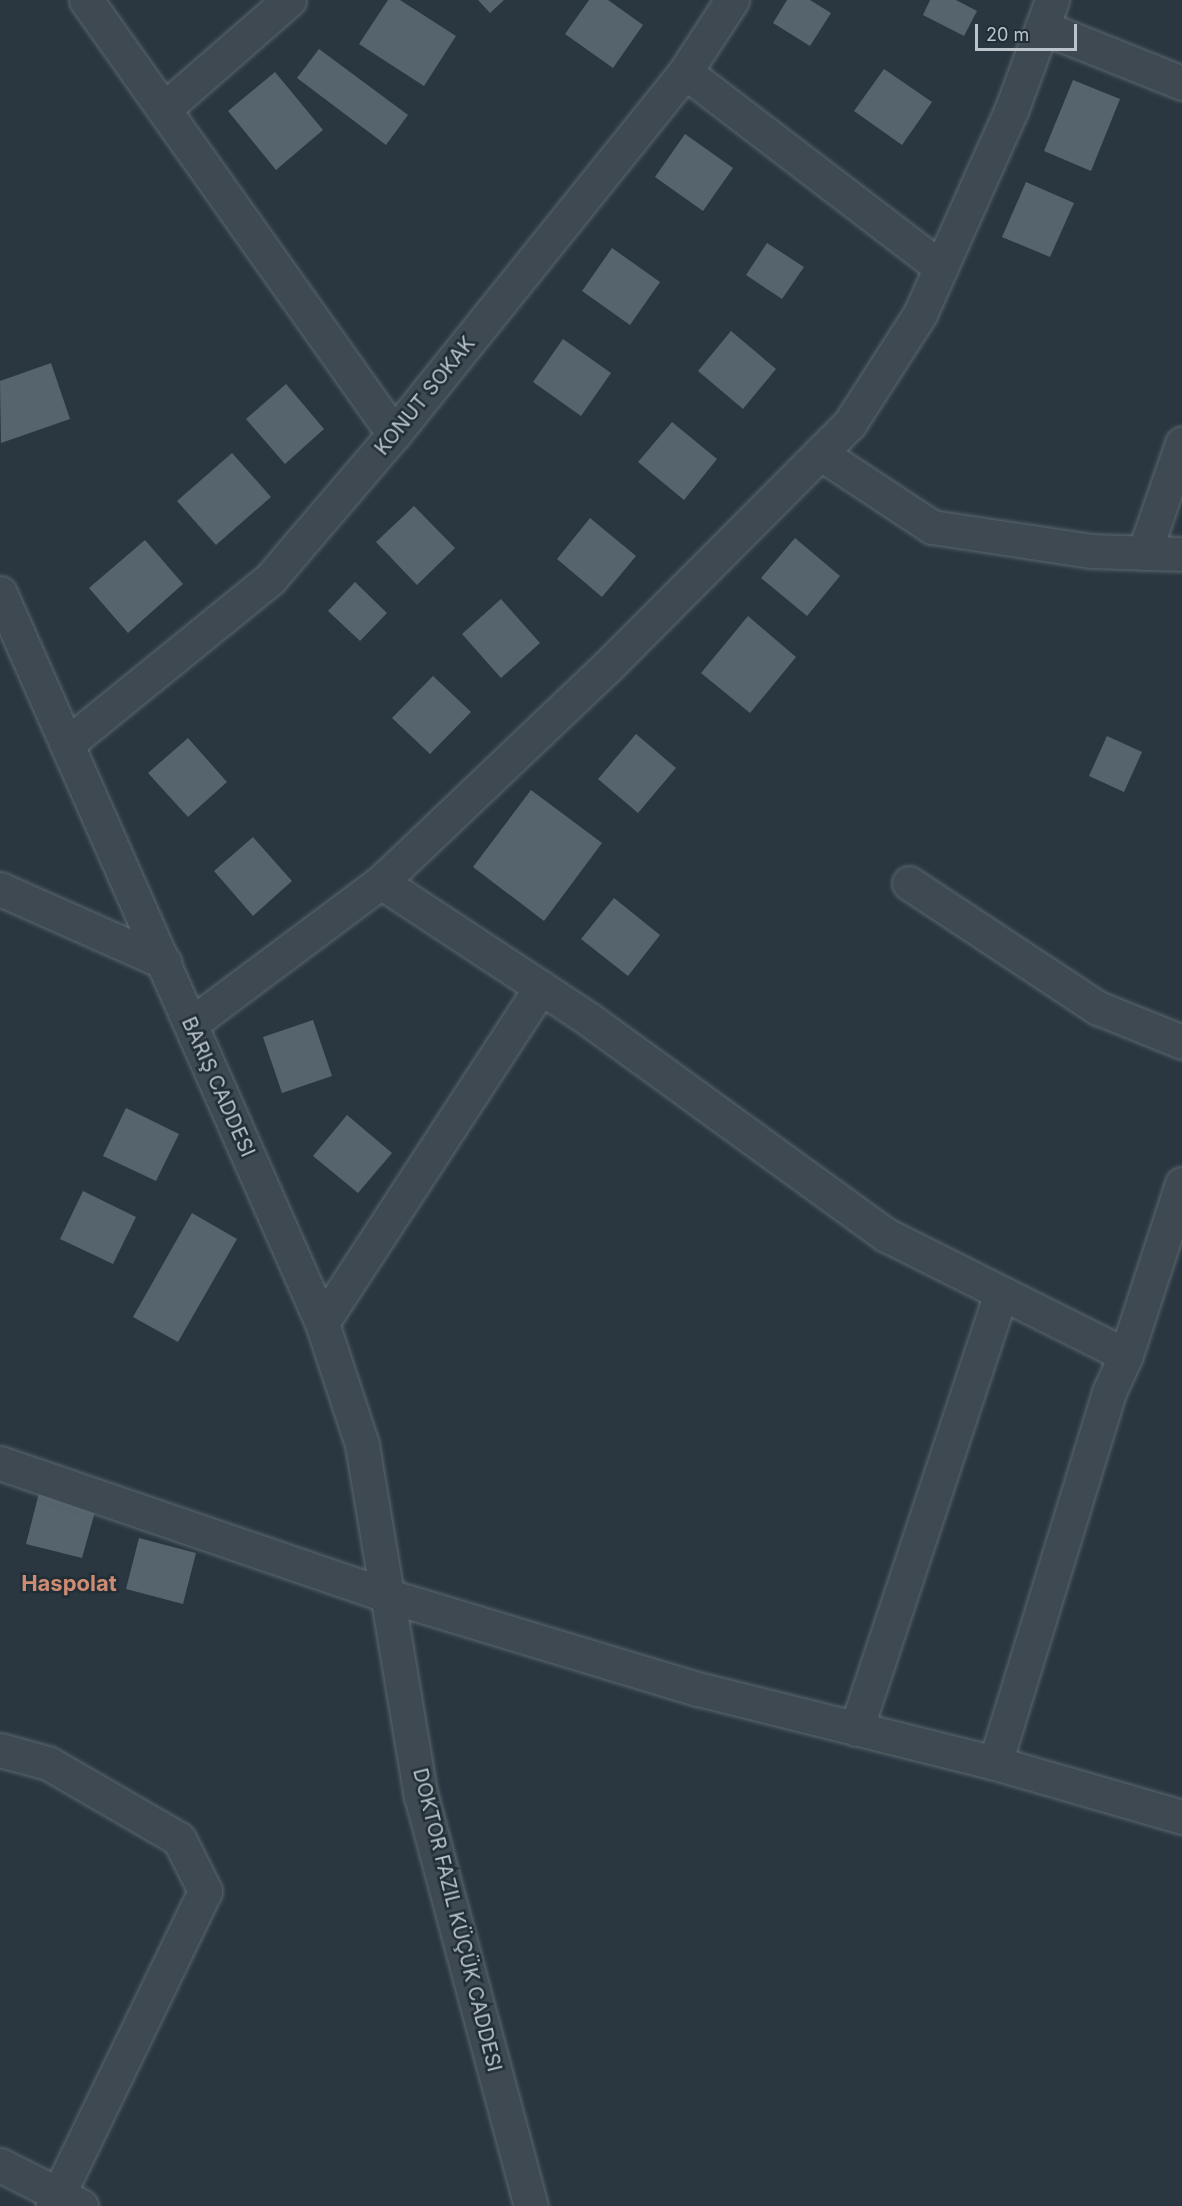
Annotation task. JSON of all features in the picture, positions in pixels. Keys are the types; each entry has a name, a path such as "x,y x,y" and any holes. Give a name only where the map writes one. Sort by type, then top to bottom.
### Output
{"street":[{"path":"86,0 394,435"},
{"path":"164,109 289,0"},
{"name":"KONUT SOKAK","path":"67,744 270,579 394,435 685,72 732,0"},
{"path":"191,1024 381,882 607,667 850,423 920,314 1011,111 1047,14 1182,82"},
{"path":"685,72 941,268"},
{"path":"1144,553 1182,443"},
{"path":"820,453 932,527 1090,551 1182,554"},
{"path":"0,593 322,1323 362,1444 421,1796 531,2206"},
{"path":"381,882 541,987 886,1235 1126,1355"},
{"path":"909,883 1098,1008 1182,1042"},
{"path":"0,889 164,962"},
{"path":"322,1323 541,987"},
{"path":"995,1763 1109,1392 1126,1355 1182,1185"},
{"path":"856,1729 1001,1293"},
{"path":"0,1463 389,1596 698,1689 995,1763 1182,1817"},
{"path":"0,1750 48,1763 179,1839 206,1891 64,2202 0,2165"}],"building":[{"path":"388,0 400,0 456,36 424,86 359,44"},
{"path":"478,0 504,0 490,13"},
{"path":"589,0 608,0 643,25 613,68 565,34"},
{"path":"787,0 810,0 831,13 810,46 773,23"},
{"path":"930,0 956,0 977,11 964,36 923,15"},
{"path":"319,49 408,115 386,145 297,78"},
{"path":"884,69 932,102 902,145 854,111"},
{"path":"275,72 323,130 276,170 228,111"},
{"path":"1073,80 1120,99 1091,171 1044,151"},
{"path":"685,134 733,168 703,211 655,177"},
{"path":"1026,182 1074,203 1050,257 1002,237"},
{"path":"767,243 804,267 782,299 746,275"},
{"path":"612,248 660,282 630,325 582,291"},
{"path":"731,331 776,369 743,409 698,371"},
{"path":"563,339 611,373 581,416 533,382"},
{"path":"51,363 70,419 1,443 0,381"},
{"path":"286,384 324,429 285,464 246,419"},
{"path":"672,422 717,459 684,500 638,462"},
{"path":"232,453 271,497 216,545 177,501"},
{"path":"414,506 455,548 417,585 376,542"},
{"path":"590,518 636,556 602,597 557,559"},
{"path":"795,538 840,576 807,616 761,578"},
{"path":"145,540 183,584 128,633 89,588"},
{"path":"355,582 387,613 360,641 328,611"},
{"path":"501,599 540,643 501,678 462,634"},
{"path":"748,616 796,657 750,713 701,673"},
{"path":"433,676 471,712 430,754 392,718"},
{"path":"636,734 676,768 638,813 598,779"},
{"path":"1107,736 1142,752 1124,792 1089,776"},
{"path":"188,738 227,782 188,817 148,773"},
{"path":"531,790 602,843 544,921 473,867"},
{"path":"253,837 292,881 253,916 214,871"},
{"path":"614,898 660,935 628,976 581,939"},
{"path":"313,1020 332,1076 282,1093 263,1037"},
{"path":"126,1108 179,1134 156,1181 103,1156"},
{"path":"347,1115 392,1153 358,1193 313,1156"},
{"path":"83,1191 136,1217 113,1264 60,1239"},
{"path":"192,1213 237,1239 178,1342 133,1317"},
{"path":"39,1493 96,1508 82,1558 26,1544"},
{"path":"139,1538 196,1553 183,1604 126,1589"}],"district":[{"name":"Haspolat","path":"69,1584"}]}
